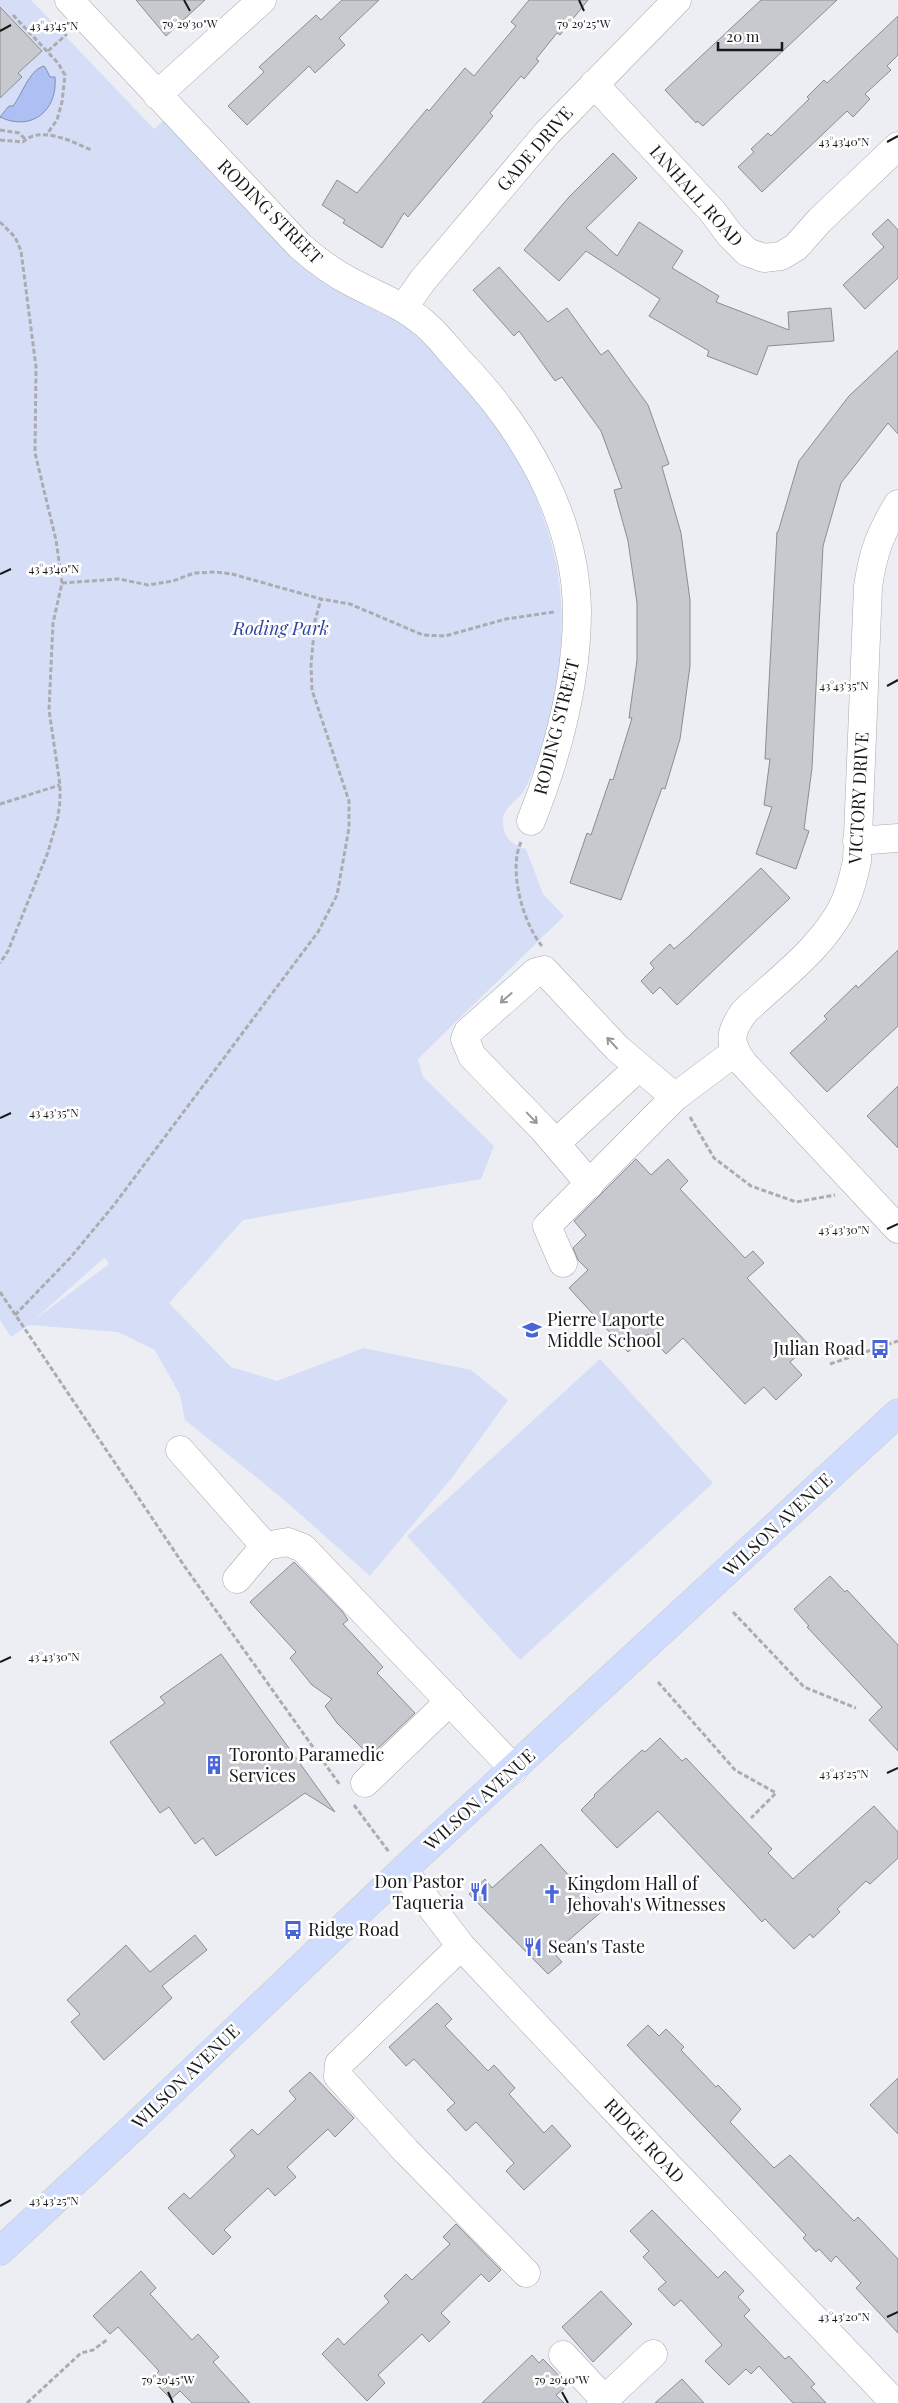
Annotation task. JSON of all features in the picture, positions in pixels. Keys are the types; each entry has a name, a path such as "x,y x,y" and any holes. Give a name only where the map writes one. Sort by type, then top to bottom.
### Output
{"main road":[{"name":"WILSON AVENUE","path":"0,2251 135,2126 403,1870 898,1413"}],"street":[{"name":"RODING STREET","path":"69,0 289,235 321,265 404,308 426,325 478,381 518,433 542,476 564,535 571,563 577,609 575,656 563,716 544,788 531,821"},
{"path":"157,95 262,0"},
{"name":"GADE DRIVE","path":"404,308 423,280 528,155 594,84 677,0"},
{"name":"IANHALL ROAD","path":"594,84 712,212 730,235 747,252 764,258 781,256 796,247 820,220 898,146"},
{"name":"VICTORY DRIVE","path":"735,1052 731,1037 737,1022 744,1012 798,962 836,919 852,885 857,861 868,587 872,558 882,531 898,504"},
{"path":"857,840 898,838"},
{"path":"590,1184 556,1144 472,1056 465,1039 468,1032 474,1026 536,972 544,970 617,1048 682,1107"},
{"path":"563,1263 547,1226 590,1184 682,1107 735,1052 898,1229"},
{"path":"556,1144 639,1067"},
{"path":"180,1450 265,1546"},
{"path":"237,1580 265,1546 288,1542 303,1548 514,1769"},
{"path":"353,1790 450,1701"},
{"name":"RIDGE ROAD","path":"403,1870 461,1946 652,2150 895,2403"},
{"path":"461,1946 339,2064 338,2076 406,2151 526,2273"},
{"path":"563,2354 603,2401 653,2354"}],"path":[{"path":"13,15 48,52 65,74 58,120 47,134"},
{"path":"48,52 67,34"},
{"path":"0,130 19,133 25,139"},
{"path":"0,140 23,142 25,139 47,134 63,137 91,150"},
{"path":"0,222 15,237 22,251 36,368 35,453 56,540 62,583 53,623 49,701 60,786 58,817 48,852 8,950 0,964"},
{"path":"62,583 119,579 148,585 173,581 194,573 216,572 232,574 321,599 350,604 423,635 438,636 445,636 506,619 577,609"},
{"path":"15,1315 70,1258 114,1205 318,932 337,895 349,828 349,801 312,690 311,665 314,621 321,599"},
{"path":"0,804 60,786"},
{"path":"531,821 517,852 519,891 526,920 534,936 545,949"},
{"path":"682,1107 714,1158 751,1186 796,1202 829,1198 858,1187"},
{"path":"0,1292 185,1568 353,1790 403,1870"},
{"path":"830,1364 898,1341"},
{"path":"733,1612 804,1687 856,1708"},
{"path":"658,1682 735,1770 776,1793 750,1818"},
{"path":"27,2403 81,2353 93,2350 108,2339"}],"green space":[{"name":"Roding Park","path":"0,0 31,0 154,129 164,120 366,292 437,356 468,390 496,427 521,466 541,510 555,558 560,586 562,615 561,645 553,705 546,734 526,787 506,810 503,826 506,836 512,843 526,849 543,894 564,916 418,1059 423,1077 494,1146 481,1179 243,1220 169,1303 231,1367 277,1381 364,1348 471,1370 508,1400 454,1475 370,1576 282,1498 185,1420 180,1395 155,1350 118,1332 29,1325 11,1337 0,1320","holes":["104,1258 109,1264 34,1320"]},
{"path":"600,1359 713,1483 520,1660 407,1536"}],"water":[{"path":"43,66 50,77 55,77 55,89 47,109 32,120 22,122 0,117 9,106 13,106 33,73"}],"building":[{"path":"136,0 205,0 166,36"},
{"path":"342,0 379,0 339,38 345,45 315,73 309,66 247,125 228,106 264,72 259,67 316,15 321,20"},
{"path":"529,0 588,0 560,35 557,33 536,59 539,61 524,79 521,76 490,113 493,116 408,217 404,213 382,248 343,223 345,220 322,205 337,180 357,193 427,109 429,111 465,68 474,76 516,26 511,22"},
{"path":"761,0 837,0 703,126 697,121 696,123 665,90"},
{"path":"0,7 42,51 18,73 22,77 0,98"},
{"path":"898,16 898,55 887,66 891,70 865,94 870,99 853,117 847,111 762,192 738,167 754,152 751,149 768,133 771,136 809,99 807,97 824,80 827,83"},
{"path":"613,153 637,178 586,228 617,256 639,222 683,251 672,268 719,296 716,302 789,330 788,312 831,308 834,341 768,346 757,375 707,356 709,351 649,316 660,299 586,251 559,281 524,250 569,197"},
{"path":"888,219 898,230 898,278 865,309 843,285 884,247 872,234"},
{"path":"499,267 548,322 567,308 601,355 608,350 648,405 669,464 662,467 681,533 690,600 690,666 680,739 665,789 662,788 621,900 570,883 587,833 591,835 610,779 613,780 632,718 629,718 637,660 637,603 628,541 614,490 622,488 601,431 562,377 555,381 519,331 514,336 473,290"},
{"path":"898,350 898,434 888,423 841,483 823,546 812,768 804,829 809,831 796,869 756,854 772,807 764,805 770,759 765,759 777,532 799,461 849,396"},
{"path":"761,868 790,898 677,1005 660,987 653,994 641,981 654,968 650,963 670,944 674,949"},
{"path":"898,950 898,1026 827,1092 790,1053 827,1019 824,1016 856,985 858,988"},
{"path":"898,1086 898,1148 867,1116"},
{"path":"636,1159 651,1175 668,1159 688,1181 680,1189 745,1258 753,1251 764,1263 747,1278 809,1345 790,1362 802,1375 776,1400 764,1387 745,1404 683,1338 666,1354 648,1334 628,1352 569,1288 588,1270 578,1260 573,1248 586,1235 574,1221"},
{"path":"294,1562 342,1611 348,1620 343,1624 383,1667 377,1673 415,1713 370,1756 337,1723 325,1706 332,1699 312,1685 290,1658 296,1652 250,1602"},
{"path":"830,1576 845,1592 847,1590 898,1645 898,1751 869,1720 882,1707 807,1627 809,1626 794,1609"},
{"name":"Toronto Paramedic Services","path":"221,1654 335,1812 305,1793 216,1856 203,1838 195,1844 169,1807 160,1813 110,1742 165,1703 160,1697"},
{"path":"660,1738 682,1761 686,1758 772,1849 768,1853 793,1879 874,1806 898,1832 898,1858 870,1884 866,1881 837,1909 840,1912 813,1938 810,1934 794,1949 765,1919 762,1922 658,1811 617,1848 581,1810 594,1795 642,1750 645,1752"},
{"path":"541,1844 601,1912 554,1953 562,1962 548,1974 469,1894 485,1879 492,1888"},
{"path":"195,1935 207,1950 162,1986 172,1998 104,2060 71,2022 80,2014 67,2000 126,1945 150,1972"},
{"path":"437,2003 452,2019 445,2026 488,2071 494,2065 515,2088 509,2094 544,2133 552,2125 571,2146 524,2190 506,2171 514,2163 476,2122 466,2131 447,2110 455,2103 414,2059 406,2066 389,2047"},
{"path":"648,2025 659,2036 666,2029 684,2047 681,2050 716,2087 718,2085 741,2109 730,2122 774,2168 790,2155 854,2221 858,2217 898,2259 898,2333 856,2288 861,2283 836,2256 831,2262 819,2249 816,2252 803,2238 806,2235 627,2045"},
{"path":"310,2072 354,2118 335,2137 328,2129 287,2167 296,2177 275,2196 268,2188 224,2230 231,2237 213,2255 168,2208 184,2193 190,2199 235,2156 230,2150 252,2129 258,2135 296,2099 289,2091"},
{"path":"898,2078 898,2134 870,2105"},
{"path":"652,2210 718,2278 725,2271 744,2291 738,2297 750,2310 744,2316 785,2359 789,2356 815,2384 811,2387 826,2403 793,2403 759,2366 751,2374 746,2369 729,2385 705,2361 722,2345 681,2300 674,2306 658,2289 666,2282 643,2257 649,2251 630,2231"},
{"path":"456,2224 501,2270 489,2282 481,2274 441,2313 450,2322 429,2342 422,2334 378,2375 385,2383 367,2401 322,2354 338,2338 344,2345 389,2302 384,2296 406,2274 412,2280 450,2244 443,2237"},
{"path":"141,2271 156,2288 150,2294 192,2340 198,2334 219,2357 213,2362 250,2403 192,2403 180,2391 171,2399 151,2379 159,2371 118,2327 110,2334 93,2316"},
{"path":"601,2291 632,2324 593,2362 562,2327"},
{"path":"532,2355 539,2363 543,2359 568,2385 556,2395 564,2403 482,2403"},
{"path":"682,2379 704,2403 655,2403"}],"place":[{"name":"Pierre Laporte Middle School","path":"532,1330"},
{"name":"Julian Road","path":"880,1349"},
{"name":"Toronto Paramedic Services","path":"214,1765"},
{"name":"Don Pastor Taqueria","path":"479,1892"},
{"name":"Kingdom Hall of Jehovah's Witnesses","path":"552,1894"},
{"name":"Ridge Road","path":"293,1930"},
{"name":"Sean's Taste","path":"533,1947"}]}
